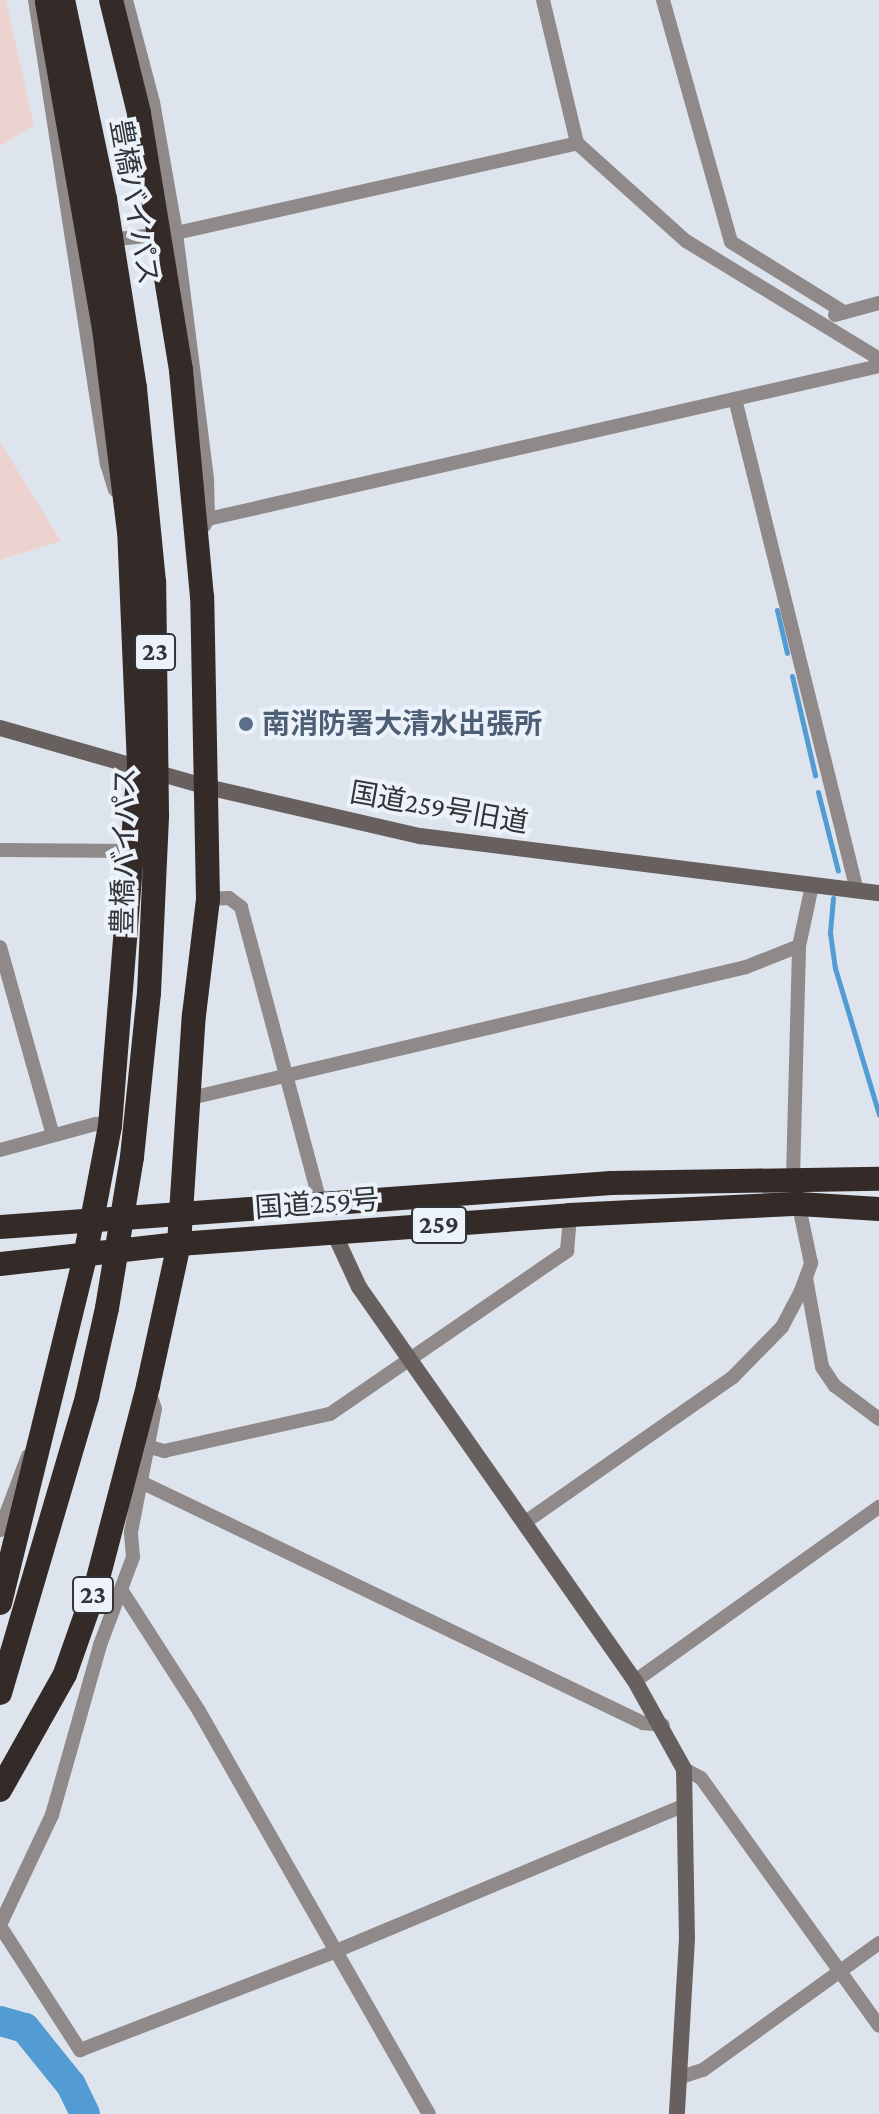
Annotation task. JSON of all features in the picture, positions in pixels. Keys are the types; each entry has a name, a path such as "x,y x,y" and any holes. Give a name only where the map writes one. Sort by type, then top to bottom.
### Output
{"highway":[{"name":"23","path":"0,1603 85,1257 110,1126 136,851 139,766 129,532 96,277 47,0"},
{"name":"豊橋バイパス","path":"0,1693 87,1397 107,1308 132,1157 149,993 157,815 154,582 128,345 105,199 63,0"},
{"name":"23","path":"0,1790 65,1674 96,1586 148,1386 179,1244 191,1098 194,1015 208,899 203,527 139,113 111,0"},
{"name":"国道259号","path":"0,1227 89,1224 320,1202 793,1178 879,1179"},
{"name":"国道259号","path":"0,1264 85,1257 179,1244 570,1215 799,1204 879,1209"}],"street":[{"path":"35,0 107,464 129,532"},
{"path":"126,0 153,102 176,233 203,527 879,366"},
{"path":"543,0 577,143 686,241 879,359"},
{"path":"663,0 731,242 844,312"},
{"path":"75,243 176,233 577,143"},
{"path":"829,326 844,312 879,303"},
{"path":"735,399 857,891"},
{"name":"国道259号旧道","path":"0,728 207,787 420,836 879,893"},
{"path":"0,850 136,851"},
{"path":"524,1523 733,1377 782,1327 806,1278 811,1263 793,1178 799,946 812,886"},
{"path":"208,899 229,898 241,907 320,1202"},
{"path":"191,1098 746,967 799,946"},
{"path":"0,947 53,1135"},
{"path":"0,1150 96,1124 110,1126"},
{"path":"150,1447 164,1451 330,1414 567,1251 570,1215"},
{"path":"334,1233 345,1265 635,1681 663,1725 684,1769 681,2077 677,2114"},
{"path":"806,1278 822,1367 835,1386 879,1419"},
{"path":"148,1386 155,1409 131,1532 133,1557 100,1645 52,1815 0,1926 80,2050 336,1951 685,1805"},
{"path":"0,1530 20,1472 45,1429"},
{"path":"143,1483 643,1723 663,1725"},
{"path":"635,1681 879,1507"},
{"path":"122,1591 199,1711 429,2114"},
{"path":"684,1769 701,1778 879,2026"},
{"path":"681,2077 703,2070 879,1943"}],"shaded area":[{"path":"0,0 6,0 34,125 0,146"},
{"path":"0,442 61,541 0,560"}],"waterway":[{"path":"777,610 787,653"},
{"path":"792,676 815,775"},
{"path":"818,792 838,871"},
{"path":"833,898 830,933 835,968 879,1115"},
{"path":"0,2021 25,2028 71,2085 85,2114"}],"place":[{"name":"南消防署大清水出張所","path":"246,724"}]}
